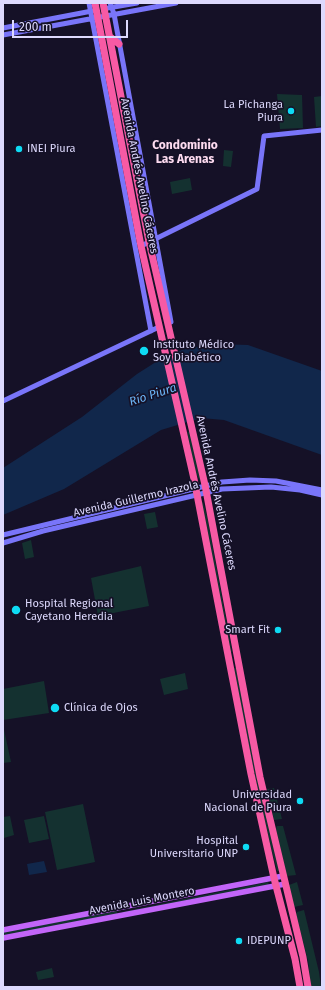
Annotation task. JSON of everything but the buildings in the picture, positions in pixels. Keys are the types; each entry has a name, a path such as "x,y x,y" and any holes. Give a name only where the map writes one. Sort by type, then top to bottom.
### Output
{"highway":[{"name":"Avenida Andrés Avelino Cáceres","path":"107,8 109,36 152,241 171,344 206,489 260,777 303,957 308,987"},
{"name":"Avenida Andrés Avelino Cáceres","path":"94,12 141,246 184,432 250,766 274,878 295,959 300,987"},
{"path":"109,36 119,44"}],"main road":[{"name":"Avenida Luis Montero","path":"3,930 283,876"},
{"name":"Avenida Luis Montero","path":"3,938 285,884"}],"street":[{"name":"Avenida Andrés Avelino Cáceres","path":"89,3 94,12 151,331"},
{"path":"3,35 107,8 137,3"},
{"path":"107,8 114,14 176,3"},
{"name":"Avenida Andrés Avelino Cáceres","path":"107,8 114,14 152,241 171,322"},
{"path":"3,28 94,12"},
{"path":"141,246 257,189 264,136 322,130"},
{"path":"3,401 159,327"},
{"name":"Avenida Guillermo Irazola","path":"3,535 206,489 239,480 266,480 298,484 322,490"},
{"name":"Avenida Guillermo Irazola","path":"206,489 262,486 290,488 322,495"},
{"name":"Avenida Guillermo Irazola","path":"3,543 196,491"}],"green space":[{"name":"La Pichanga Piura","path":"277,94 302,95 303,128 280,129"},
{"path":"322,96 322,126 316,127 314,97"},
{"path":"224,150 233,151 231,167 223,166"},
{"path":"190,178 192,190 172,194 170,182"},
{"path":"191,431 202,484 196,474 187,432"},
{"path":"203,502 207,516 232,652 228,652 201,503"},
{"path":"155,512 158,527 147,529 144,514"},
{"path":"31,540 34,557 25,559 22,543"},
{"path":"141,566 149,606 98,616 91,578"},
{"path":"233,668 236,668 280,871 277,871 262,812"},
{"path":"185,673 188,689 164,695 160,679"},
{"path":"44,681 49,713 3,720 3,689"},
{"path":"3,725 11,762 3,763"},
{"path":"274,788 282,819 274,820 267,789"},
{"path":"83,804 95,862 57,870 45,812"},
{"path":"10,816 14,835 4,838 3,817"},
{"path":"44,816 49,839 29,843 24,820"},
{"path":"277,826 283,826 296,875 287,876 276,829"},
{"path":"268,882 269,885 122,912"},
{"path":"297,882 303,905 294,907 289,885"},
{"path":"304,910 319,972 321,987 311,987 308,961 296,914 297,912"},
{"path":"117,911 117,914 3,936 3,932"},
{"path":"52,968 54,977 38,980 36,972"}],"water":[{"name":"Río Piura","path":"216,344 248,345 322,371 322,455 224,420 201,418 161,430 64,489 3,515 3,468 82,417 137,374 159,360 184,349"},
{"path":"44,861 47,872 29,875 27,864"}],"place":[{"name":"La Pichanga Piura","path":"291,111"},
{"name":"INEI Piura","path":"19,149"},
{"name":"Instituto Médico Soy Diabético","path":"144,351"},
{"name":"Hospital Regional Cayetano Heredia","path":"16,610"},
{"name":"Smart Fit","path":"278,630"},
{"name":"Clínica de Ojos","path":"55,708"},
{"name":"Universidad Nacional de Piura","path":"300,801"},
{"name":"Hospital Universitario UNP","path":"246,847"},
{"name":"IDEPUNP","path":"239,941"}],"district":[{"name":"Condominio Las Arenas","path":"185,153"}]}
